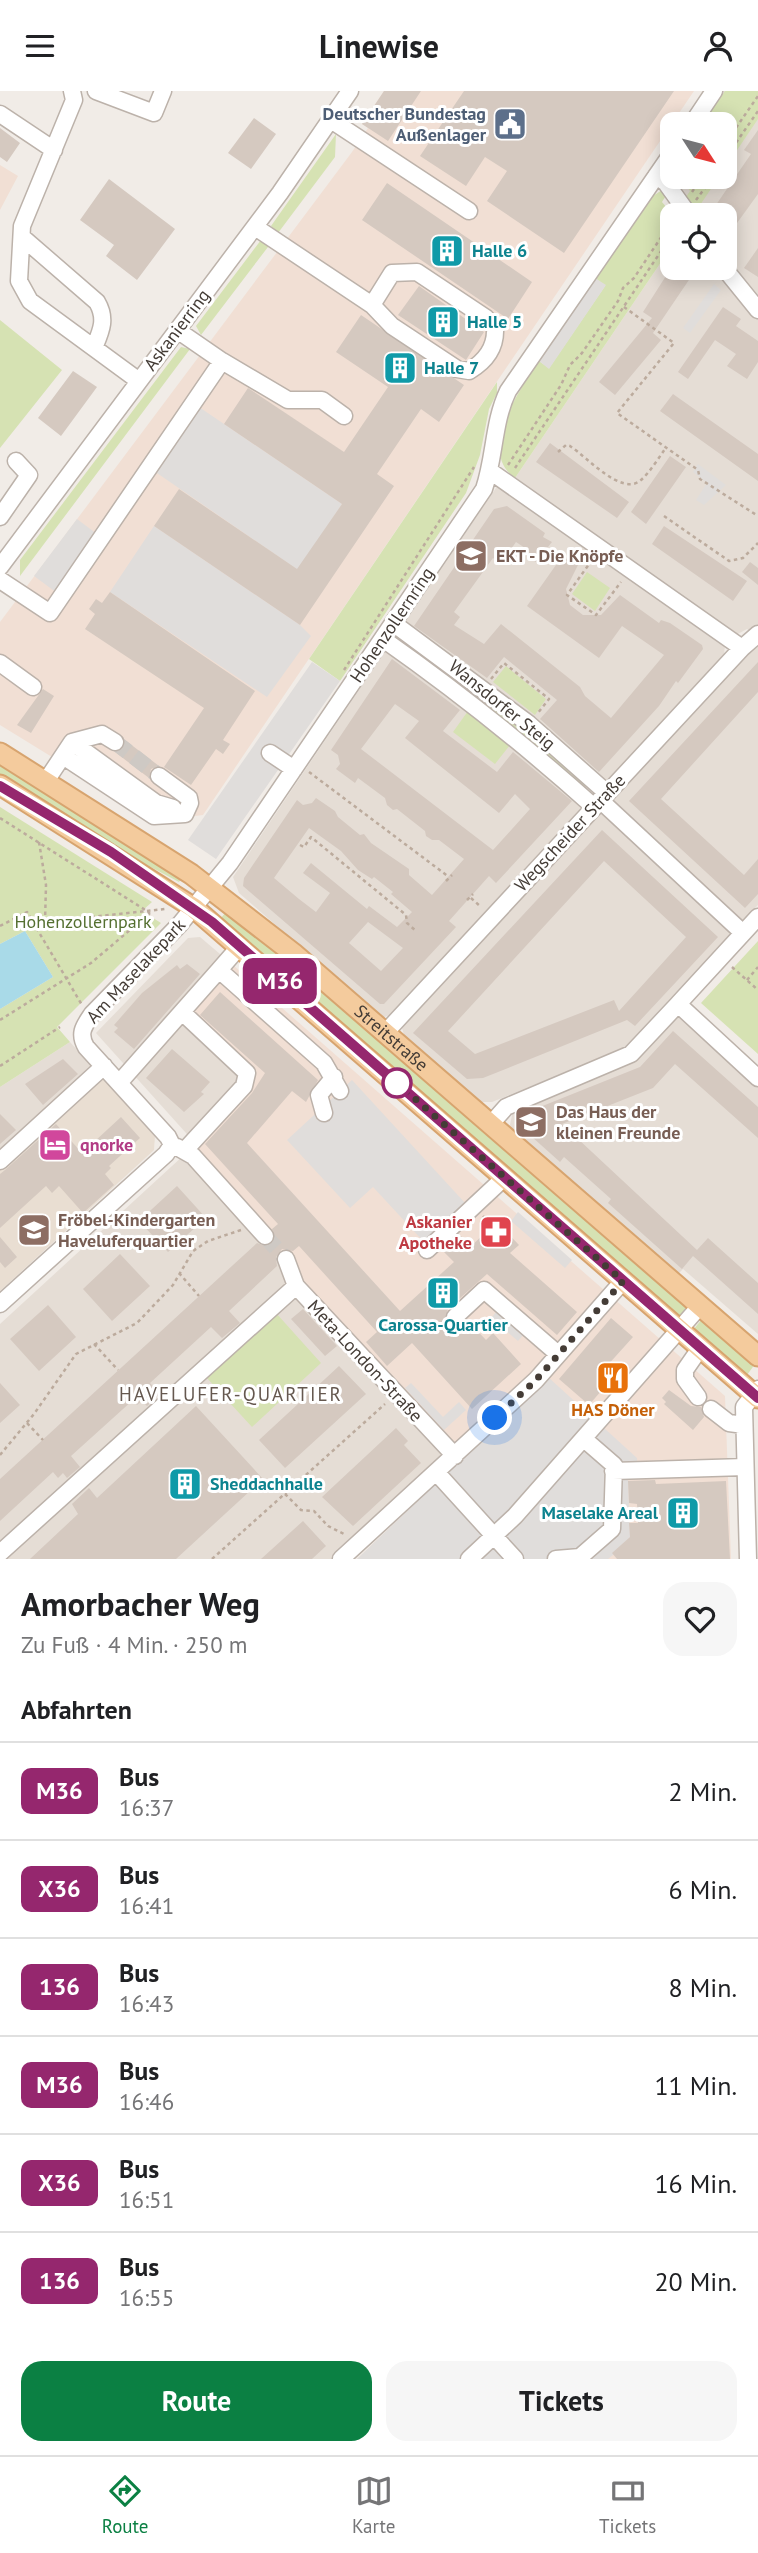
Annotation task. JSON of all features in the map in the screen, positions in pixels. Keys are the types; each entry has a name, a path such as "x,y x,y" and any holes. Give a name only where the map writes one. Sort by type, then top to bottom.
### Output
{"main road":[{"name":"Streitstraße","path":"0,753 210,888 293,953 758,1356"},
{"name":"Streitstraße","path":"0,785 194,908 756,1394"}],"street":[{"path":"72,91 74,100 22,226 19,281 30,301 139,381"},
{"path":"96,91 154,113 163,91"},
{"name":"Askanierring","path":"0,567 255,227 350,91"},
{"path":"700,112 714,91"},
{"path":"0,114 54,150"},
{"path":"331,120 469,211"},
{"name":"Hohenzollernring","path":"194,908 301,771 393,623 495,474 498,417 508,391 660,170"},
{"path":"656,176 666,183 680,203"},
{"path":"255,227 372,305 392,326 457,369 469,371 481,365 495,343 495,328 486,318 417,272 392,273 372,305"},
{"path":"22,237 97,302 103,311 103,325 94,348"},
{"path":"734,280 758,310"},
{"path":"177,330 222,361 288,400 321,400 344,416"},
{"path":"0,580 50,613 222,361"},
{"path":"0,517 29,475 16,461"},
{"path":"495,474 742,648"},
{"name":"Wansdorfer Steig","path":"393,623 529,724 600,800 743,933"},
{"name":"Wegscheider Straße","path":"384,1033 758,634"},
{"name":"Wansdorfer Steig","path":"383,639 600,800"},
{"path":"0,663 33,687"},
{"path":"46,781 67,749 102,734 115,742"},
{"path":"67,749 154,816 185,814 189,810 189,798 159,776"},
{"path":"67,749 156,803 173,809"},
{"path":"270,753 301,771"},
{"name":"Am Maselakepark","path":"179,1147 81,1038 82,1030 92,1014 194,908"},
{"path":"490,1125 506,1107 631,1054 758,917"},
{"path":"119,1083 240,946"},
{"path":"219,970 324,1063 337,1084 319,1095 324,1113"},
{"path":"678,1004 758,1079"},
{"path":"0,1304 166,1154 179,1147 244,1086 247,1073 182,1012"},
{"path":"0,1161 104,1066"},
{"path":"179,1147 265,1236"},
{"path":"427,1250 504,1178"},
{"name":"Meta-London-Straße","path":"286,1259 296,1286 454,1456"},
{"path":"341,1559 536,1380 623,1281"},
{"path":"0,1553 296,1286"},
{"path":"455,1317 484,1290 558,1354"},
{"path":"469,1559 494,1536 584,1439 700,1306"},
{"path":"698,1397 685,1379 685,1370 701,1347"},
{"path":"748,1559 744,1407 756,1394"},
{"path":"711,1409 729,1423 744,1425"},
{"path":"556,1559 580,1557 612,1529 614,1465 584,1439"},
{"path":"613,1471 745,1467"},
{"path":"436,1472 515,1559"}],"path":[{"path":"737,126 758,96"},
{"path":"737,141 758,111"},
{"path":"495,474 561,385 570,365 582,353 618,302 623,288 634,278 660,239"},
{"path":"515,468 660,253"},
{"path":"624,307 674,343 617,413 698,470 701,479 709,485 743,503 758,516"},
{"path":"558,452 566,445 570,446 618,483 628,485 641,480 665,449"},
{"path":"664,516 729,561 743,558 758,543"},
{"path":"592,560 567,595 596,615 621,580"},
{"path":"489,682 505,663 549,699 534,718"},
{"path":"301,771 449,878"},
{"path":"0,818 150,913"},
{"path":"300,845 304,847 311,837 405,915 407,923 416,931"},
{"path":"39,842 46,885 46,922"},
{"path":"470,897 481,907"},
{"path":"37,927 46,922 150,913 165,909"},
{"path":"0,926 27,912 82,1005"},
{"path":"0,1020 91,963 150,913"},
{"path":"729,964 758,990"},
{"path":"747,980 758,967"},
{"path":"0,1066 60,1027"},
{"path":"485,1218 492,1226"},
{"path":"0,1455 27,1423 76,1354 117,1335 157,1304 193,1251 208,1241 241,1230 251,1221"},
{"path":"179,1273 199,1296"},
{"path":"94,1344 118,1370"},
{"path":"212,1559 395,1394"},
{"path":"27,1423 43,1440"},
{"path":"285,1494 301,1510 314,1511 328,1526 341,1530 355,1545"}],"shaded area":[{"path":"384,91 694,91 680,112 660,112 660,141 203,815 156,821 0,725 0,622 352,152 368,128 362,124"},
{"path":"722,91 758,91 758,302 737,274 737,203 687,203 678,189 737,189 737,112 707,112"},
{"path":"0,165 18,176 0,210"},
{"path":"660,264 660,280 728,280 758,317 758,627 753,633 747,629 736,635 515,478"},
{"path":"595,278 606,285 549,369 539,361"},
{"path":"714,284 721,290 690,333 683,328"},
{"path":"199,407 342,504 298,570 154,471"},
{"path":"698,464 726,485 704,505 696,500 707,483 693,472"},
{"path":"498,485 725,646 724,654 605,783 404,624"},
{"path":"77,519 97,534 57,593 34,576"},
{"path":"154,526 300,625 311,636 267,697 110,592"},
{"path":"758,643 758,905 742,921 612,801"},
{"path":"386,650 435,679 583,806 392,1014 382,1018 239,893 233,877"},
{"path":"312,662 340,681 216,859 188,840"},
{"path":"602,812 732,932 623,1049 492,1102 481,1102 405,1038 402,1028"},
{"path":"200,937 233,965 255,1074 195,1143 96,1033 188,938"},
{"path":"233,965 725,1396 731,1559 357,1559 466,1455 184,1155 254,1074 188,1017"},
{"path":"676,1017 681,1018 758,1087 758,1334 683,1269 676,1276 514,1133 510,1125 512,1115 518,1108 632,1062"},
{"path":"70,1042 101,1076 0,1168 0,1087"},
{"name":"Fröbel-Kindergarten Haveluferquartier","path":"101,1076 155,1135 154,1150 0,1291 0,1168"},
{"path":"352,1080 466,1204 424,1242 373,1187 350,1208 287,1140"},
{"path":"184,1155 305,1286 448,1455 334,1559 0,1559 0,1324"},
{"path":"518,1212 572,1260 565,1268 511,1221"},
{"path":"504,1303 531,1326 518,1341 491,1318"},
{"path":"548,1377 637,1458 638,1476 628,1477 630,1537 613,1555 608,1559 357,1559"},
{"path":"411,1383 443,1417 459,1402 466,1410 444,1430 405,1388"}],"green space":[{"path":"725,91 758,91 758,119 737,150 737,112 710,112"},
{"path":"336,134 335,157 278,233 271,226"},
{"path":"689,189 711,189 701,203 686,203 684,200"},
{"path":"662,190 667,194 663,203 660,203 660,264 515,478 504,466 500,452 500,436 513,403 539,361 549,368 605,286 595,278 653,196"},
{"path":"261,240 271,243 201,335 196,326"},
{"path":"0,320 62,370 0,448"},
{"path":"181,347 190,349 20,576 20,560"},
{"path":"497,382 497,393 489,409 480,455 466,493 340,681 309,659"},
{"path":"587,572 610,588 595,611 572,594"},
{"path":"406,639 459,674 587,784 582,790 402,644"},
{"path":"506,666 546,699 535,715 493,682"},
{"path":"468,711 510,745 495,764 453,732"},
{"path":"0,763 184,875 179,882 113,847 0,777"},
{"name":"Hohenzollernpark","path":"0,807 152,902 142,911 161,923 57,1027 70,1042 0,1087 0,1009 53,977 25,931 0,944"},
{"path":"227,911 281,954 688,1306 688,1311 679,1318 220,919"},
{"path":"758,941 758,1054 701,1003"},
{"path":"276,1313 321,1363 252,1427 206,1377"},
{"path":"702,1319 755,1364 747,1375 693,1330"}],"water":[{"path":"25,931 53,977 0,1009 0,944"}],"building":[{"path":"384,91 421,91 388,141 362,124"},
{"path":"464,91 674,91 564,253 487,201 507,171 485,157 466,186 420,156"},
{"path":"254,118 276,134 251,169 228,153"},
{"path":"0,128 20,143 7,162 0,157"},
{"path":"758,130 758,194 737,223 737,203 717,203 727,189 737,189 737,174 751,154 744,150"},
{"path":"109,179 175,229 137,280 106,256 114,245 80,220"},
{"name":"Halle 6","path":"387,183 532,282 508,319 362,220"},
{"path":"758,248 758,277 744,268"},
{"path":"663,280 689,280 653,333 661,340 615,395 599,382 652,318 643,312"},
{"name":"Halle 5","path":"419,286 484,332 466,360 398,315"},
{"path":"723,307 741,319 736,326 758,341 758,362 747,379 727,366 736,354 715,340 688,379 678,372"},
{"path":"361,315 464,385 439,422 421,409 377,474 394,486 300,625 154,526 179,489 297,569 342,504 224,424 248,388 344,452 388,387 336,352"},
{"path":"73,371 97,387 61,436 38,418"},
{"path":"673,394 758,454 758,481 660,411"},
{"path":"550,443 629,502 617,518 536,462"},
{"path":"670,456 686,467 646,524 631,512"},
{"path":"507,506 545,533 543,537 552,542 536,562 529,558 528,550 516,542 501,563 493,558 454,612 460,617 454,625 484,644 501,624 580,687 585,696 611,718 664,655 622,626 599,658 527,606 563,555 578,565 566,589 570,605 583,615 601,615 620,595 659,623 661,620 670,623 702,645 703,649 678,683 676,681 659,706 599,772 540,719 557,700 504,657 487,678 414,626 494,509"},
{"path":"664,526 747,581 733,601 652,544"},
{"path":"750,562 758,568 758,585 742,572"},
{"path":"110,592 255,691 223,740 230,744 223,754 216,749 191,785 164,767 204,708 85,629 95,614 89,609 96,599 102,603"},
{"path":"392,659 460,710 443,731 497,772 513,752 572,801 496,883 489,876 449,921 456,927 384,1004 380,1004 243,886 244,878 297,800 303,805 312,803 316,798 335,811 338,817 360,835 364,834 371,843 409,869 409,875 432,895 464,859 439,840 426,836 425,831 397,809 393,810 387,805 385,798 358,778 355,783 336,769 340,764 338,755 331,750","holes":["395,704 419,721 405,738 499,813 515,794 530,809 493,850 361,749","309,828 341,851 358,870 372,879 374,877 393,892 391,894 412,912 397,927 369,906 367,909 311,863 303,873 330,893 316,912 274,878","368,922 403,948 381,971 349,943"]},
{"path":"758,662 758,692 661,799 744,875 758,859 758,894 745,908 629,801"},
{"path":"43,689 54,696 31,733 17,725"},
{"path":"125,740 159,766 151,769 149,778 115,752 124,748"},
{"path":"602,830 718,937 635,1026 627,1020 483,1078 467,1079 413,1033","holes":["604,861 686,937 619,1011 614,1000 475,1054 448,1031"]},
{"path":"187,964 200,974 134,1049 114,1032 118,1028 114,1025 142,993 177,965 180,969"},
{"path":"220,992 318,1080 306,1102 292,1091 247,1143 400,1311 454,1262 444,1252 461,1236 470,1247 497,1222 519,1245 510,1253 577,1312 557,1335 487,1274 448,1309 445,1319 448,1325 458,1327 467,1320 486,1340 493,1333 521,1364 472,1409 412,1343 387,1366 366,1342 377,1332 299,1246 293,1251 282,1249 276,1257 277,1266 229,1311 240,1323 222,1338 211,1327 150,1383 160,1394 147,1406 142,1401 137,1405 133,1400 71,1456 80,1467 67,1478 63,1473 58,1478 53,1472 0,1521 0,1479 257,1243 266,1246 275,1240 272,1229 278,1224 205,1144 252,1093 265,1073 200,1015"},
{"path":"673,1031 758,1107 758,1138 675,1064 653,1088 562,1124 697,1250 708,1238 758,1283 758,1314 693,1256 682,1269 608,1203 611,1199 564,1157 560,1162 522,1128 525,1113 640,1067"},
{"path":"172,1049 210,1082 201,1092 204,1094 184,1112 146,1078"},
{"path":"63,1059 78,1074 43,1105 25,1084"},
{"path":"0,1114 16,1130 0,1144"},
{"path":"121,1117 140,1138 109,1166 111,1168 105,1174 114,1185 83,1213 59,1186 52,1193 46,1186 0,1228 0,1174 56,1124 82,1153"},
{"path":"177,1186 206,1218 168,1252 139,1221"},
{"path":"0,1237 17,1257 5,1268 0,1262"},
{"path":"120,1254 150,1286 112,1321 83,1289"},
{"path":"48,1305 76,1337 39,1371 10,1339"},
{"path":"303,1309 337,1346 325,1356 291,1319"},
{"path":"611,1318 633,1337 606,1367 615,1375 589,1405 559,1379"},
{"path":"339,1366 366,1394 285,1468 259,1440"},
{"path":"0,1383 20,1405 0,1423"},
{"path":"669,1390 691,1406 701,1407 704,1417 693,1430 664,1404 666,1402 662,1398"},
{"name":"Sheddachhalle","path":"196,1406 263,1479 176,1559 30,1559 78,1514 72,1504 89,1488 97,1498"},
{"path":"396,1428 408,1441 404,1445 421,1463 353,1526 322,1497"},
{"name":"Maselake Areal","path":"655,1480 656,1484 726,1481 730,1559 617,1559 612,1553 630,1537 629,1523 638,1523 637,1504 629,1503 628,1481"},
{"path":"303,1521 326,1546 312,1559 261,1559"}],"tunnel":[{"path":"115,742 159,776"},
{"path":"265,1236 286,1259"}],"bus line":[{"name":"M36","path":"0,786 111,852 212,922 758,1398"}],"place":[{"name":"Deutscher Bundestag Außenlager","path":"510,124"},
{"name":"Halle 6","path":"447,251"},
{"name":"Halle 5","path":"443,322"},
{"name":"Halle 7","path":"400,368"},
{"name":"EKT - Die Knöpfe","path":"471,556"},
{"name":"Das Haus der kleinen Freunde","path":"531,1122"},
{"name":"qnorke","path":"55,1145"},
{"name":"Fröbel-Kindergarten Haveluferquartier","path":"34,1230"},
{"name":"Askanier Apotheke","path":"496,1232"},
{"name":"Carossa-Quartier","path":"443,1293"},
{"name":"HAS Döner","path":"613,1378"},
{"name":"Sheddachhalle","path":"185,1484"},
{"name":"Maselake Areal","path":"683,1513"}],"district":[{"name":"HAVELUFER-QUARTIER","path":"231,1394"}],"route":[{"path":"397,1083 623,1281 536,1380 495,1418"}]}
